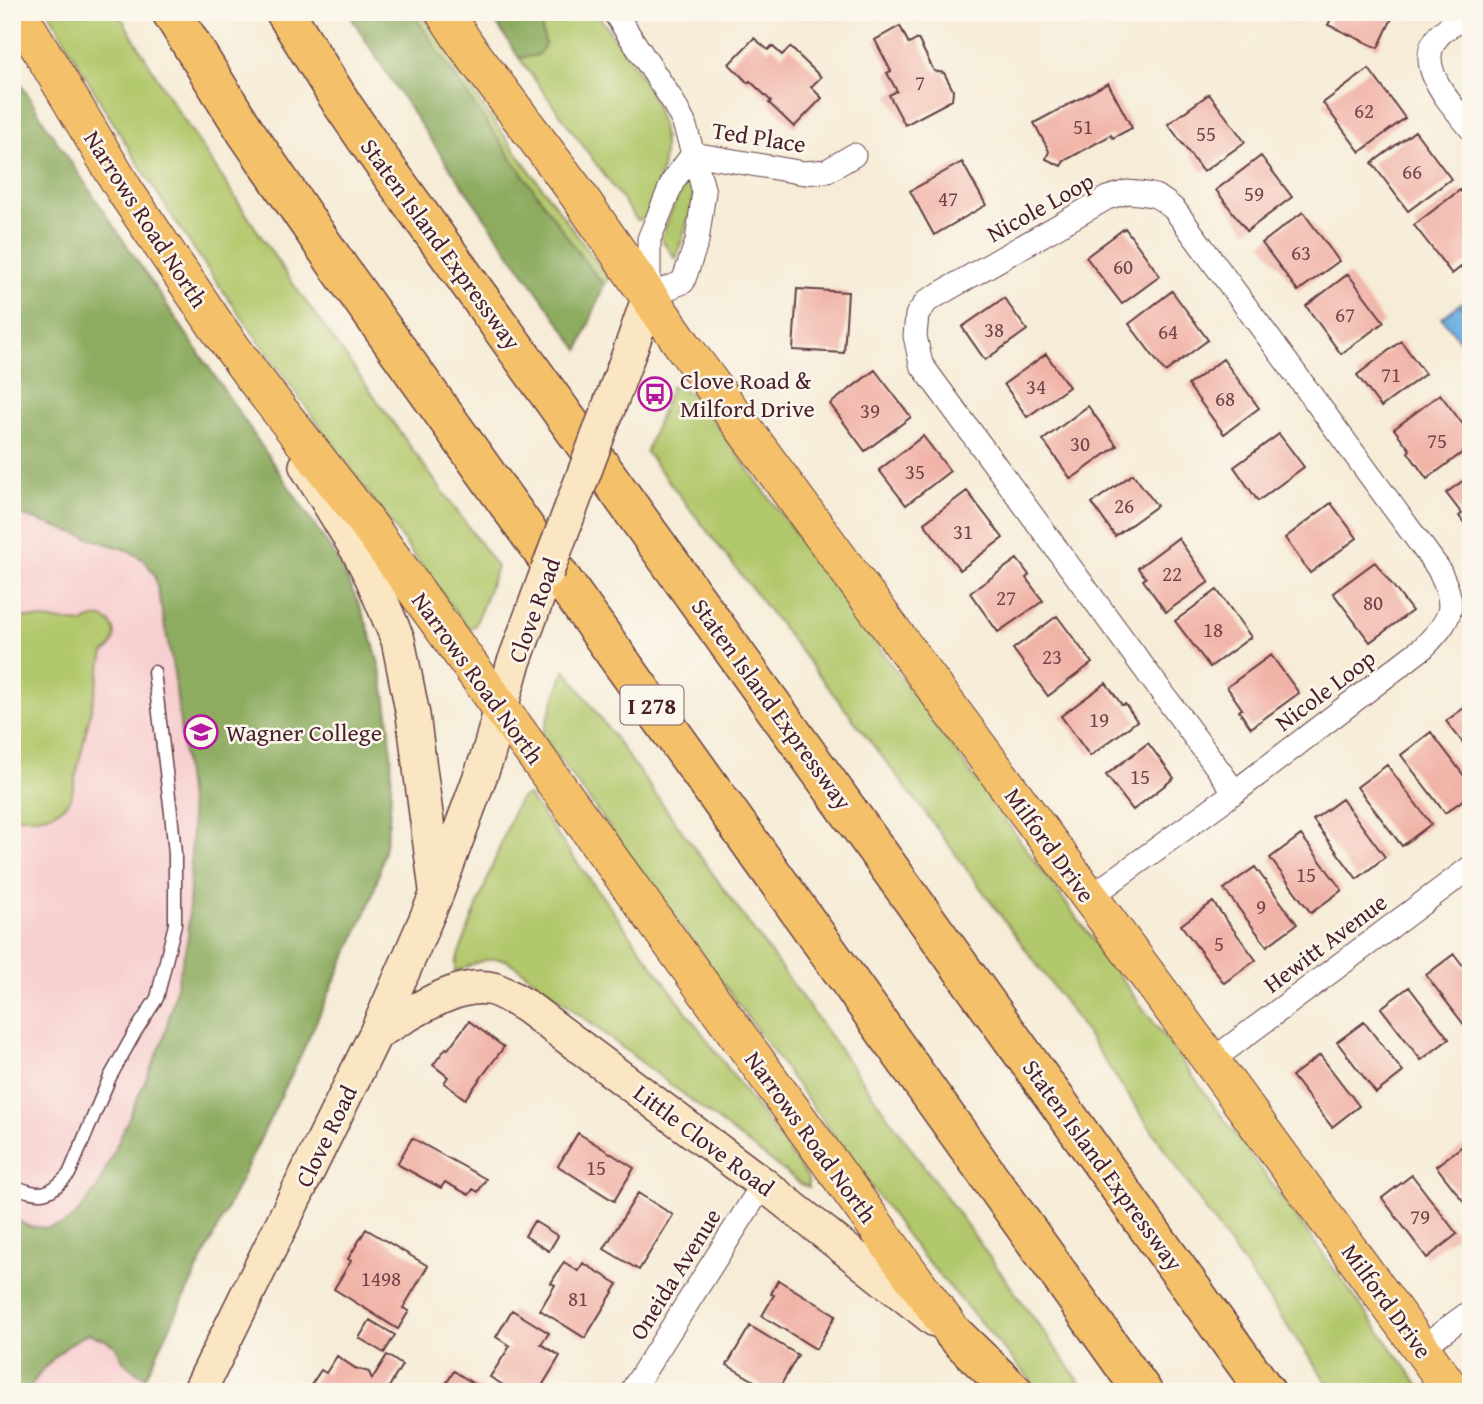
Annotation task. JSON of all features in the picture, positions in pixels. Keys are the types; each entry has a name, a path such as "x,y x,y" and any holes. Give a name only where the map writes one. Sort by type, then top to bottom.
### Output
{"highway":[{"name":"I 278","path":"171,12 234,113 317,236 1143,1392"},
{"name":"Staten Island Expressway","path":"285,12 385,167 1266,1392"},
{"path":"954,1334 1014,1392"}],"main road":[{"name":"Narrows Road North","path":"18,12 125,191 251,374 364,519 954,1334"},
{"path":"443,12 574,189 649,296"},
{"name":"Clove Road","path":"199,1392 376,1033 437,893 488,755 513,665 649,296"},
{"name":"Milford Drive","path":"649,296 1453,1392"},
{"path":"251,374 359,553 383,601 398,640 413,715 437,893"},
{"name":"Little Clove Road","path":"376,1033 433,1002 463,990 484,988 504,993 527,1007 763,1184 954,1334 994,1392"}],"street":[{"path":"614,12 672,100 684,123 693,154 704,192 697,241 684,282 649,296 649,239 673,181 693,154"},
{"path":"1471,15 1445,30 1433,44 1430,66 1435,82 1471,129"},
{"name":"Ted Place","path":"693,154 804,173 827,171 854,155"},
{"name":"Nicole Loop","path":"1089,898 1235,792 1424,646 1443,628 1451,611 1448,588 1438,568 1175,210 1163,199 1152,194 1127,192 1107,198 927,300 917,315 915,336 921,364 1235,792"},
{"name":"Hewitt Avenue","path":"1211,1062 1471,867"},
{"name":"Oneida Avenue","path":"631,1392 763,1184"},
{"path":"1421,1348 1471,1311"}],"lane":[{"path":"12,1185 46,1194 69,1174 110,1077 157,998 175,924 175,865 154,672"}],"shaded area":[{"name":"Wagner College","path":"12,69 48,128 336,557 361,610 373,645 388,715 390,802 381,866 372,897 301,1056 139,1392 39,1392 31,1386 27,1392 19,1392 12,1387"}],"green space":[{"path":"49,12 118,12 170,99 284,271 497,567 475,626 470,628 465,625 212,276 139,165"},
{"path":"348,12 412,12 476,108 604,285 579,350 431,141"},
{"path":"412,12 422,12 479,101 609,279 604,285 476,108"},
{"path":"489,12 543,12 545,44 538,55 519,58"},
{"path":"543,12 596,12 630,59 650,93 663,130 664,158 647,217 644,219 637,220 519,58 538,55 545,44"},
{"name":"Wagner College","path":"12,69 48,128 336,557 361,609 373,642 382,677 391,750 388,824 382,860 370,903 297,1063 146,1377 124,1362 116,1347 88,1333 53,1358 27,1392 19,1392 12,1387 12,1218 28,1226 46,1228 62,1225 75,1216 98,1187 163,1041 188,938 192,827 174,673 155,576 145,561 129,551 12,512"},
{"path":"685,181 694,186 692,208 676,259 661,239"},
{"path":"672,385 694,395 1424,1392 1334,1392 1215,1224 1074,1015 918,803 646,452"},
{"path":"12,616 83,623 92,618 100,618 112,625 114,632 111,646 104,653 71,797 60,809 45,816 12,816"},
{"path":"565,669 1087,1392 1041,1392 915,1247 542,735"},
{"path":"528,795 808,1178 809,1187 802,1185 511,963 492,959 455,972 455,964 515,807 521,798"}],"water":[{"path":"1462,302 1464,305 1461,307 1471,320 1471,355 1442,318"}],"building":[{"path":"1334,12 1395,12 1378,48 1328,25"},
{"path":"900,26 909,44 918,39 934,71 944,73 953,90 952,100 905,125 889,95 897,91 887,73 891,71 875,40"},
{"path":"754,38 768,50 772,46 782,55 790,47 821,77 811,87 822,98 794,127 769,103 771,101 729,64"},
{"path":"1369,69 1405,118 1360,152 1323,103"},
{"path":"1108,83 1132,128 1113,138 1111,135 1064,161 1061,166 1046,159 1049,151 1034,123"},
{"path":"1209,94 1245,142 1203,172 1168,124"},
{"path":"1415,131 1451,179 1408,211 1372,163"},
{"path":"1261,156 1292,197 1247,231 1216,190"},
{"path":"962,162 986,205 934,235 910,191"},
{"path":"1460,190 1471,204 1471,259 1452,274 1414,225"},
{"path":"1303,212 1339,261 1298,291 1262,243"},
{"path":"1125,228 1160,276 1122,304 1086,257"},
{"path":"1348,274 1384,322 1341,354 1306,306"},
{"path":"797,289 848,292 844,353 793,350"},
{"path":"1172,291 1208,340 1165,372 1129,324"},
{"path":"1004,298 1027,330 985,360 962,327"},
{"path":"1401,341 1425,374 1381,407 1357,375"},
{"path":"1046,354 1069,387 1027,417 1004,384"},
{"path":"1223,359 1259,408 1224,434 1188,385"},
{"path":"875,370 911,417 865,451 830,404"},
{"path":"1440,394 1471,435 1471,446 1427,479 1394,429"},
{"path":"1088,406 1117,446 1071,479 1043,440"},
{"path":"1279,434 1304,467 1258,501 1234,467"},
{"path":"923,436 950,471 906,505 879,470"},
{"path":"1133,474 1157,506 1115,536 1092,503"},
{"path":"1471,475 1471,532 1459,516 1462,514 1446,493"},
{"path":"967,491 1003,538 960,570 924,523"},
{"path":"1331,503 1357,538 1310,573 1285,538"},
{"path":"1178,538 1209,582 1166,612 1143,580 1146,578 1138,568"},
{"path":"1017,559 1029,575 1026,578 1043,601 998,632 970,593"},
{"path":"1375,562 1412,611 1370,642 1333,593"},
{"path":"1217,590 1251,637 1210,667 1175,621"},
{"path":"1057,616 1092,663 1048,696 1013,649"},
{"path":"1271,655 1299,693 1251,728 1227,687"},
{"path":"1106,683 1137,721 1090,756 1061,716"},
{"path":"1471,703 1471,753 1446,721"},
{"path":"1431,732 1471,785 1471,794 1445,813 1401,755"},
{"path":"1148,743 1174,778 1133,810 1106,775"},
{"path":"1387,765 1431,824 1402,846 1357,787"},
{"path":"1342,799 1385,857 1357,879 1313,820"},
{"path":"1301,835 1342,890 1311,913 1270,858"},
{"path":"1255,867 1297,924 1267,946 1224,889"},
{"path":"1213,902 1256,960 1224,983 1181,925"},
{"path":"1454,954 1471,976 1471,1021 1465,1026 1426,975"},
{"path":"1409,987 1449,1039 1421,1060 1381,1008"},
{"path":"469,1021 504,1047 465,1099 444,1083 448,1077 433,1065"},
{"path":"1364,1022 1403,1072 1376,1093 1337,1042"},
{"path":"1320,1055 1359,1106 1332,1127 1292,1076"},
{"path":"578,1133 634,1168 614,1201 558,1166"},
{"path":"412,1138 486,1179 478,1192 473,1189 469,1195 445,1182 441,1188 397,1164"},
{"path":"1468,1142 1471,1146 1471,1211 1436,1166"},
{"path":"1412,1175 1457,1234 1427,1258 1382,1198"},
{"path":"638,1193 673,1215 639,1270 604,1249"},
{"path":"534,1221 558,1236 549,1251 525,1236"},
{"path":"366,1229 428,1266 403,1308 409,1311 398,1329 334,1289"},
{"path":"564,1262 578,1271 583,1263 618,1284 585,1338 540,1310 555,1285 551,1283"},
{"path":"778,1280 836,1315 816,1349 762,1316 774,1295 771,1294"},
{"path":"512,1310 549,1333 541,1344 560,1356 542,1386 551,1392 515,1392 490,1377 510,1346 496,1337"},
{"path":"370,1320 395,1335 384,1353 359,1338"},
{"path":"750,1326 798,1355 777,1392 727,1365"},
{"path":"387,1355 402,1365 386,1392 321,1392 311,1385 321,1370 326,1373 337,1356 355,1368 369,1372 372,1379"},
{"path":"454,1371 486,1392 448,1392 443,1389"}],"place":[{"name":"Clove Road & Milford Drive","path":"655,394"},
{"name":"Wagner College","path":"201,732"}]}
